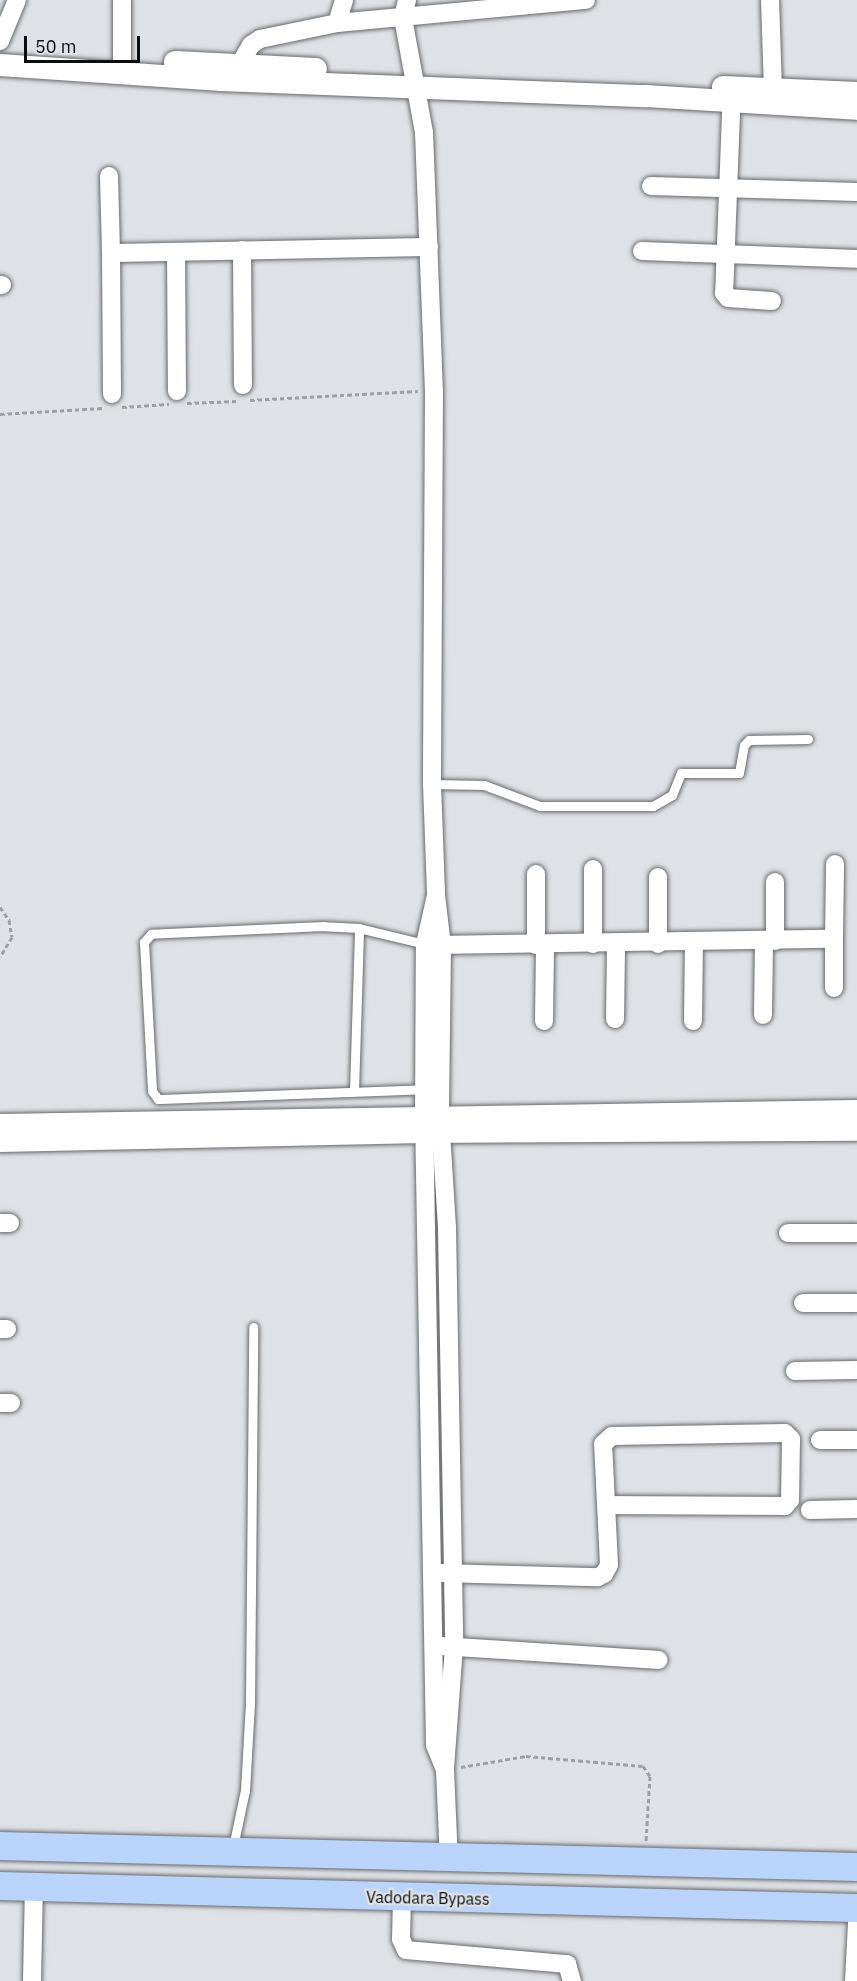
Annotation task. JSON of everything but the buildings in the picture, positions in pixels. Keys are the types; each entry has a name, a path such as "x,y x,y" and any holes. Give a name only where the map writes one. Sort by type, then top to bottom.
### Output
{"highway":[{"path":"0,1846 449,1860 857,1867"},
{"name":"Vadodara Bypass","path":"0,1886 34,1885 402,1898 857,1908"}],"street":[{"path":"0,41 17,0"},
{"path":"122,0 122,60"},
{"path":"337,23 344,0"},
{"path":"240,64 251,45 260,39 405,9 586,0"},
{"path":"770,0 773,90"},
{"path":"405,9 414,82 424,132 434,390 432,784 436,895 433,945 432,1088 432,1573 435,1745 445,1770"},
{"path":"0,50 122,60 240,64 414,82"},
{"path":"0,65 732,95 857,109"},
{"path":"732,95 773,90 857,93"},
{"path":"732,95 725,296 772,301"},
{"path":"109,176 112,403"},
{"path":"651,186 857,192"},
{"path":"111,253 429,247"},
{"path":"242,250 243,385"},
{"path":"642,251 857,259"},
{"path":"176,252 177,391"},
{"path":"834,988 835,864"},
{"path":"592,944 593,869"},
{"path":"536,874 544,1021"},
{"path":"658,877 658,944"},
{"path":"763,1015 775,882"},
{"path":"433,945 658,944 834,939"},
{"path":"693,1021 694,943"},
{"path":"615,1019 616,944"},
{"path":"0,1141 432,1124 857,1111"},
{"path":"432,1124 447,1228 454,1646 445,1770 449,1860"},
{"path":"0,1125 432,1124 857,1130"},
{"path":"788,1233 857,1233"},
{"path":"803,1303 857,1303"},
{"path":"795,1371 857,1370"},
{"path":"432,1573 598,1577 609,1565 606,1505 603,1444 612,1436 786,1433 791,1439 790,1500 785,1506 606,1505"},
{"path":"820,1440 857,1440"},
{"path":"810,1510 857,1509"},
{"path":"433,1646 659,1660"},
{"path":"32,1981 34,1885"},
{"path":"402,1898 400,1939 406,1950 567,1964 572,1981"},
{"path":"854,1981 857,1923"}],"lane":[{"path":"432,784 484,784 540,806 653,806 672,795 681,773 739,773 744,745 749,740 808,740"},
{"path":"432,1088 155,1096 144,942 151,934 324,926 359,928 433,945"},
{"path":"354,1091 359,928"},
{"path":"231,1852 245,1790 250,1703 253,1327"}],"path":[{"path":"0,414 112,403 434,390"},
{"path":"0,907 9,920 12,937 0,957"},
{"path":"445,1770 526,1756 643,1766 650,1776 644,1862"}]}
